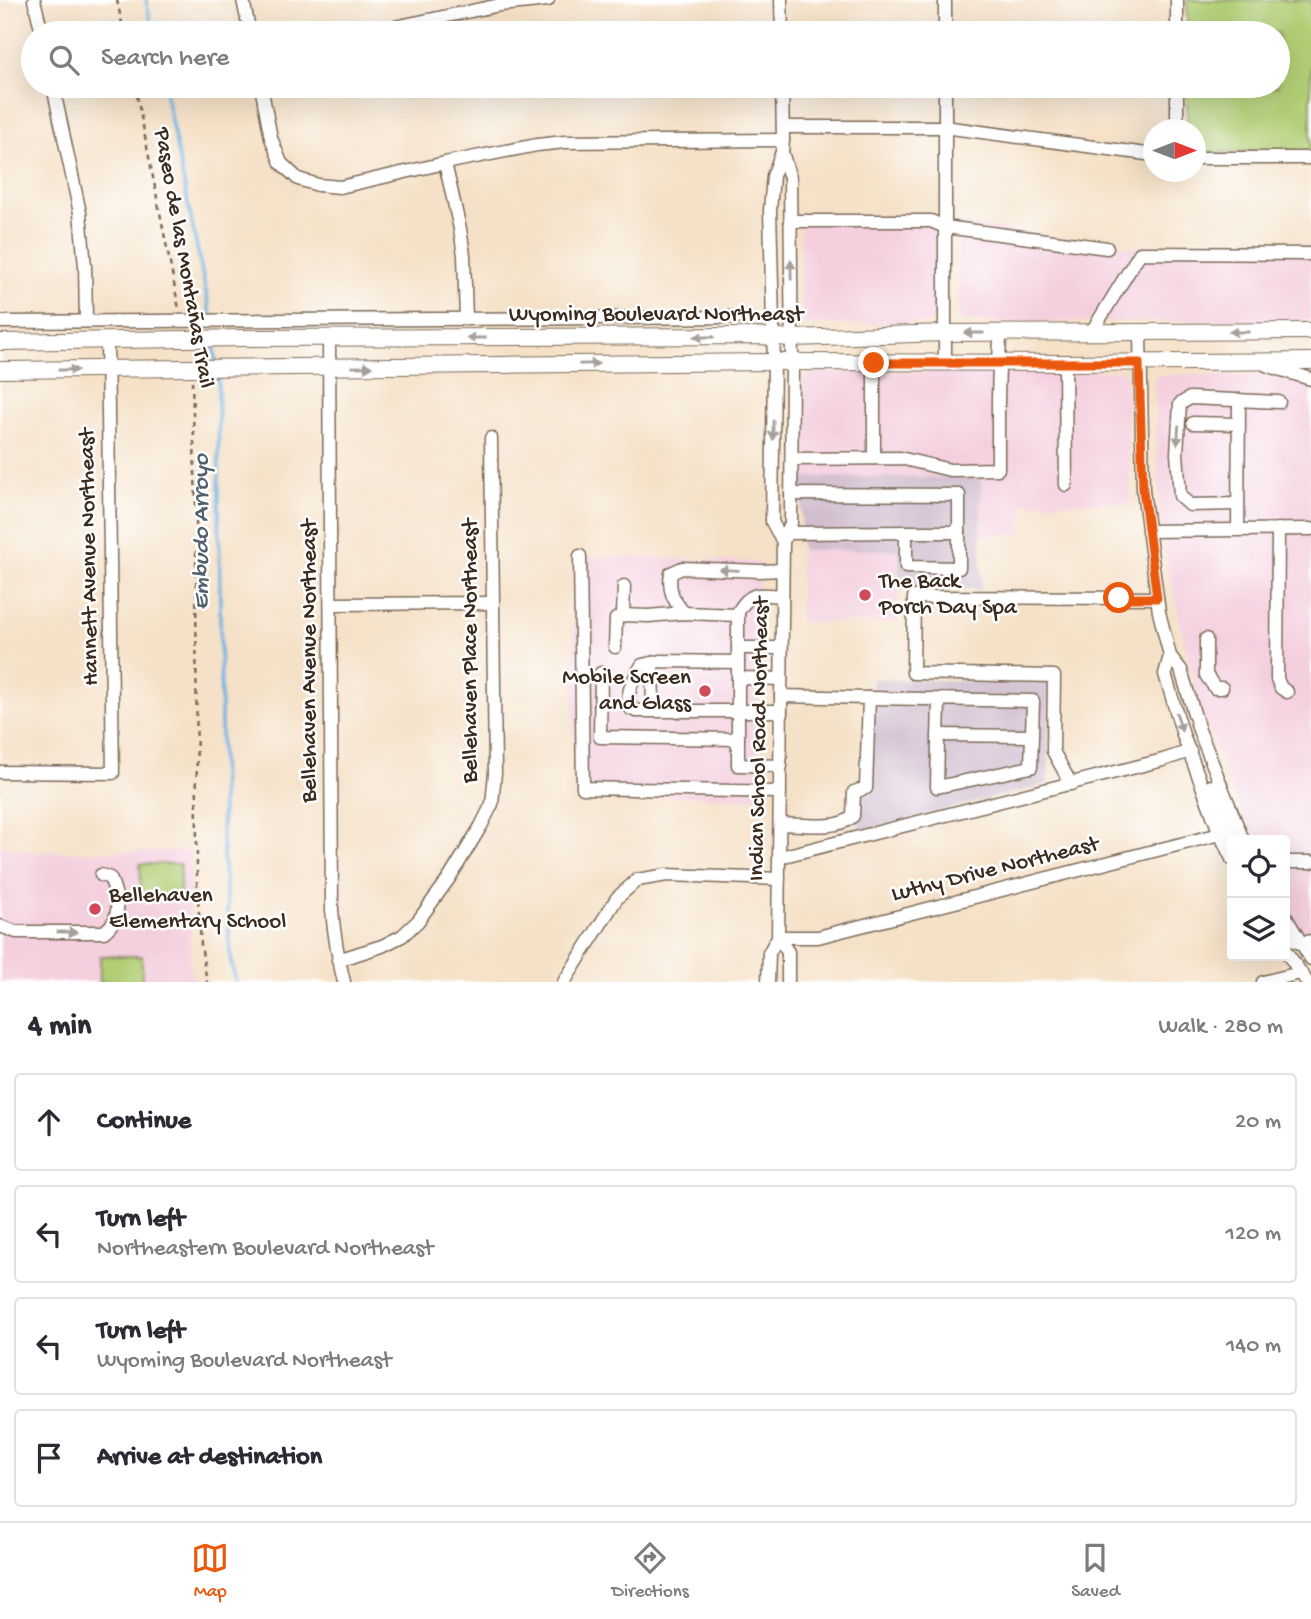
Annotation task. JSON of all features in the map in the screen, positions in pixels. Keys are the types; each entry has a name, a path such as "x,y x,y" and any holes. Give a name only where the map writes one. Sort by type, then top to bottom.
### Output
{"main road":[{"name":"Wyoming Boulevard Northeast","path":"0,342 244,338 792,338 945,333 1311,331"},
{"name":"Wyoming Boulevard Northeast","path":"0,370 774,362 1311,361"}],"street":[{"path":"34,0 39,21"},
{"path":"243,0 247,21"},
{"path":"423,21 500,5 548,0"},
{"path":"781,0 782,21"},
{"path":"945,0 945,21"},
{"path":"1177,0 1177,21"},
{"path":"56,98 80,213 86,321"},
{"path":"263,98 271,138 281,163 298,179 318,185 340,187 445,163 565,142 782,140 944,127 1143,154"},
{"name":"Indian School Road Northeast","path":"768,982 769,953 778,937 782,570 785,537 791,523 792,494 790,178 782,140 782,98"},
{"path":"945,98 945,363"},
{"path":"1177,98 1177,119"},
{"name":"Indian School Road Northeast","path":"782,140 773,176 770,210 774,362 772,522 785,537"},
{"path":"1206,158 1311,158"},
{"path":"445,163 464,255 466,319"},
{"path":"790,221 931,222 945,227 1107,248"},
{"path":"1091,333 1140,253 1311,254"},
{"path":"0,321 747,317"},
{"path":"1140,332 1142,473 1157,598 1170,656 1181,670 1199,730 1241,835"},
{"path":"792,459 900,458 950,470 998,469 1000,333"},
{"name":"Bellehaven Avenue Northeast","path":"329,338 332,910 338,960 344,982"},
{"name":"Hannett Avenue Northeast","path":"0,772 113,773 107,341"},
{"path":"1256,362 1311,379"},
{"path":"874,363 874,458"},
{"path":"1065,363 1066,485"},
{"path":"1238,504 1190,505 1180,496 1177,453 1180,404 1189,397 1279,402"},
{"path":"1238,529 1239,400"},
{"path":"1193,423 1239,424"},
{"name":"Bellehaven Place Northeast","path":"338,960 382,946 402,936 418,921 450,877 492,804 495,773 491,438"},
{"path":"792,494 959,495 959,568 906,568 906,532"},
{"path":"1266,688 1284,690 1277,679 1278,529"},
{"path":"1148,531 1311,529"},
{"path":"785,537 959,532"},
{"path":"580,556 583,788 780,792"},
{"path":"684,613 673,599 669,584 671,573 677,570 782,570"},
{"path":"623,615 624,586"},
{"path":"780,766 738,765 738,615 745,600 755,595 782,596"},
{"path":"1071,784 1053,751 1054,676 912,673 914,597 1157,598"},
{"path":"331,604 493,603"},
{"path":"615,647 616,619 623,615 738,615"},
{"path":"1206,639 1206,675 1215,688 1222,688"},
{"path":"781,648 642,665 630,686 629,705 636,711 781,711"},
{"path":"1170,656 1165,674 1190,753 1227,849"},
{"path":"652,663 653,703"},
{"path":"601,673 600,737 738,739"},
{"path":"738,678 781,679"},
{"path":"781,696 869,698 939,699 1033,701 1031,767 937,787 939,699"},
{"path":"780,824 838,825 848,822 853,816 854,792 866,788 869,698"},
{"path":"938,735 1032,736"},
{"path":"780,857 1190,753"},
{"path":"1190,753 1203,766 1231,835"},
{"name":"Luthy Drive Northeast","path":"778,937 818,937 1220,834"},
{"path":"1290,862 1311,862"},
{"path":"0,926 16,932 104,932 113,923 117,912 117,893 110,878 101,875"},
{"path":"564,982 617,898 637,880 667,875 779,879"},
{"path":"1290,922 1306,942 1311,959"},
{"name":"Indian School Road Northeast","path":"778,937 788,953 788,982"},
{"path":"1263,982 1304,977 1290,957"}],"path":[{"path":"117,0 121,21"},
{"name":"Paseo de las Montañas Trail","path":"138,98 186,321"},
{"name":"Paseo de las Montañas Trail","path":"195,368 197,883 201,945 208,982"}],"shaded area":[{"path":"800,215 935,216 935,321 801,323"},
{"path":"959,224 1121,246 1311,244 1311,321 966,322 960,319 958,314"},
{"path":"1121,371 1126,375 1130,503 1023,503 1022,534 981,535 981,477 802,477 802,379 809,372"},
{"path":"1311,374 1311,950 1290,914 1290,835 1250,835 1199,706 1167,563 1158,486 1154,378 1159,375"},
{"path":"802,477 981,477 981,589 899,589 899,550 801,550"},
{"path":"800,550 900,550 898,623 800,622"},
{"path":"573,557 759,562 757,798 589,795 588,792 574,795"},
{"path":"872,679 1049,682 1048,784 859,832 860,795 872,794"},
{"name":"Bellehaven Elementary School","path":"0,845 34,852 191,851 190,966 195,982 0,982"}],"green space":[{"path":"1187,0 1311,0 1311,151 1206,151 1206,119 1187,119 1187,98 1290,98 1290,21 1187,21"},
{"path":"140,864 180,864 180,898 141,898"},
{"path":"100,956 142,956 142,980 100,982"}],"waterway":[{"name":"Embudo Arroyo","path":"146,0 150,21"},
{"name":"Embudo Arroyo","path":"166,98 211,317"},
{"name":"Embudo Arroyo","path":"214,342 216,362"},
{"name":"Embudo Arroyo","path":"218,373 222,838 231,962 236,982"}],"place":[{"name":"The Back Porch Day Spa","path":"865,595"},
{"name":"Mobile Screen and Glass","path":"705,691"},
{"name":"Bellehaven Elementary School","path":"95,909"}],"route":[{"path":"874,363 1139,363 1143,490 1157,598 1119,598"}]}
